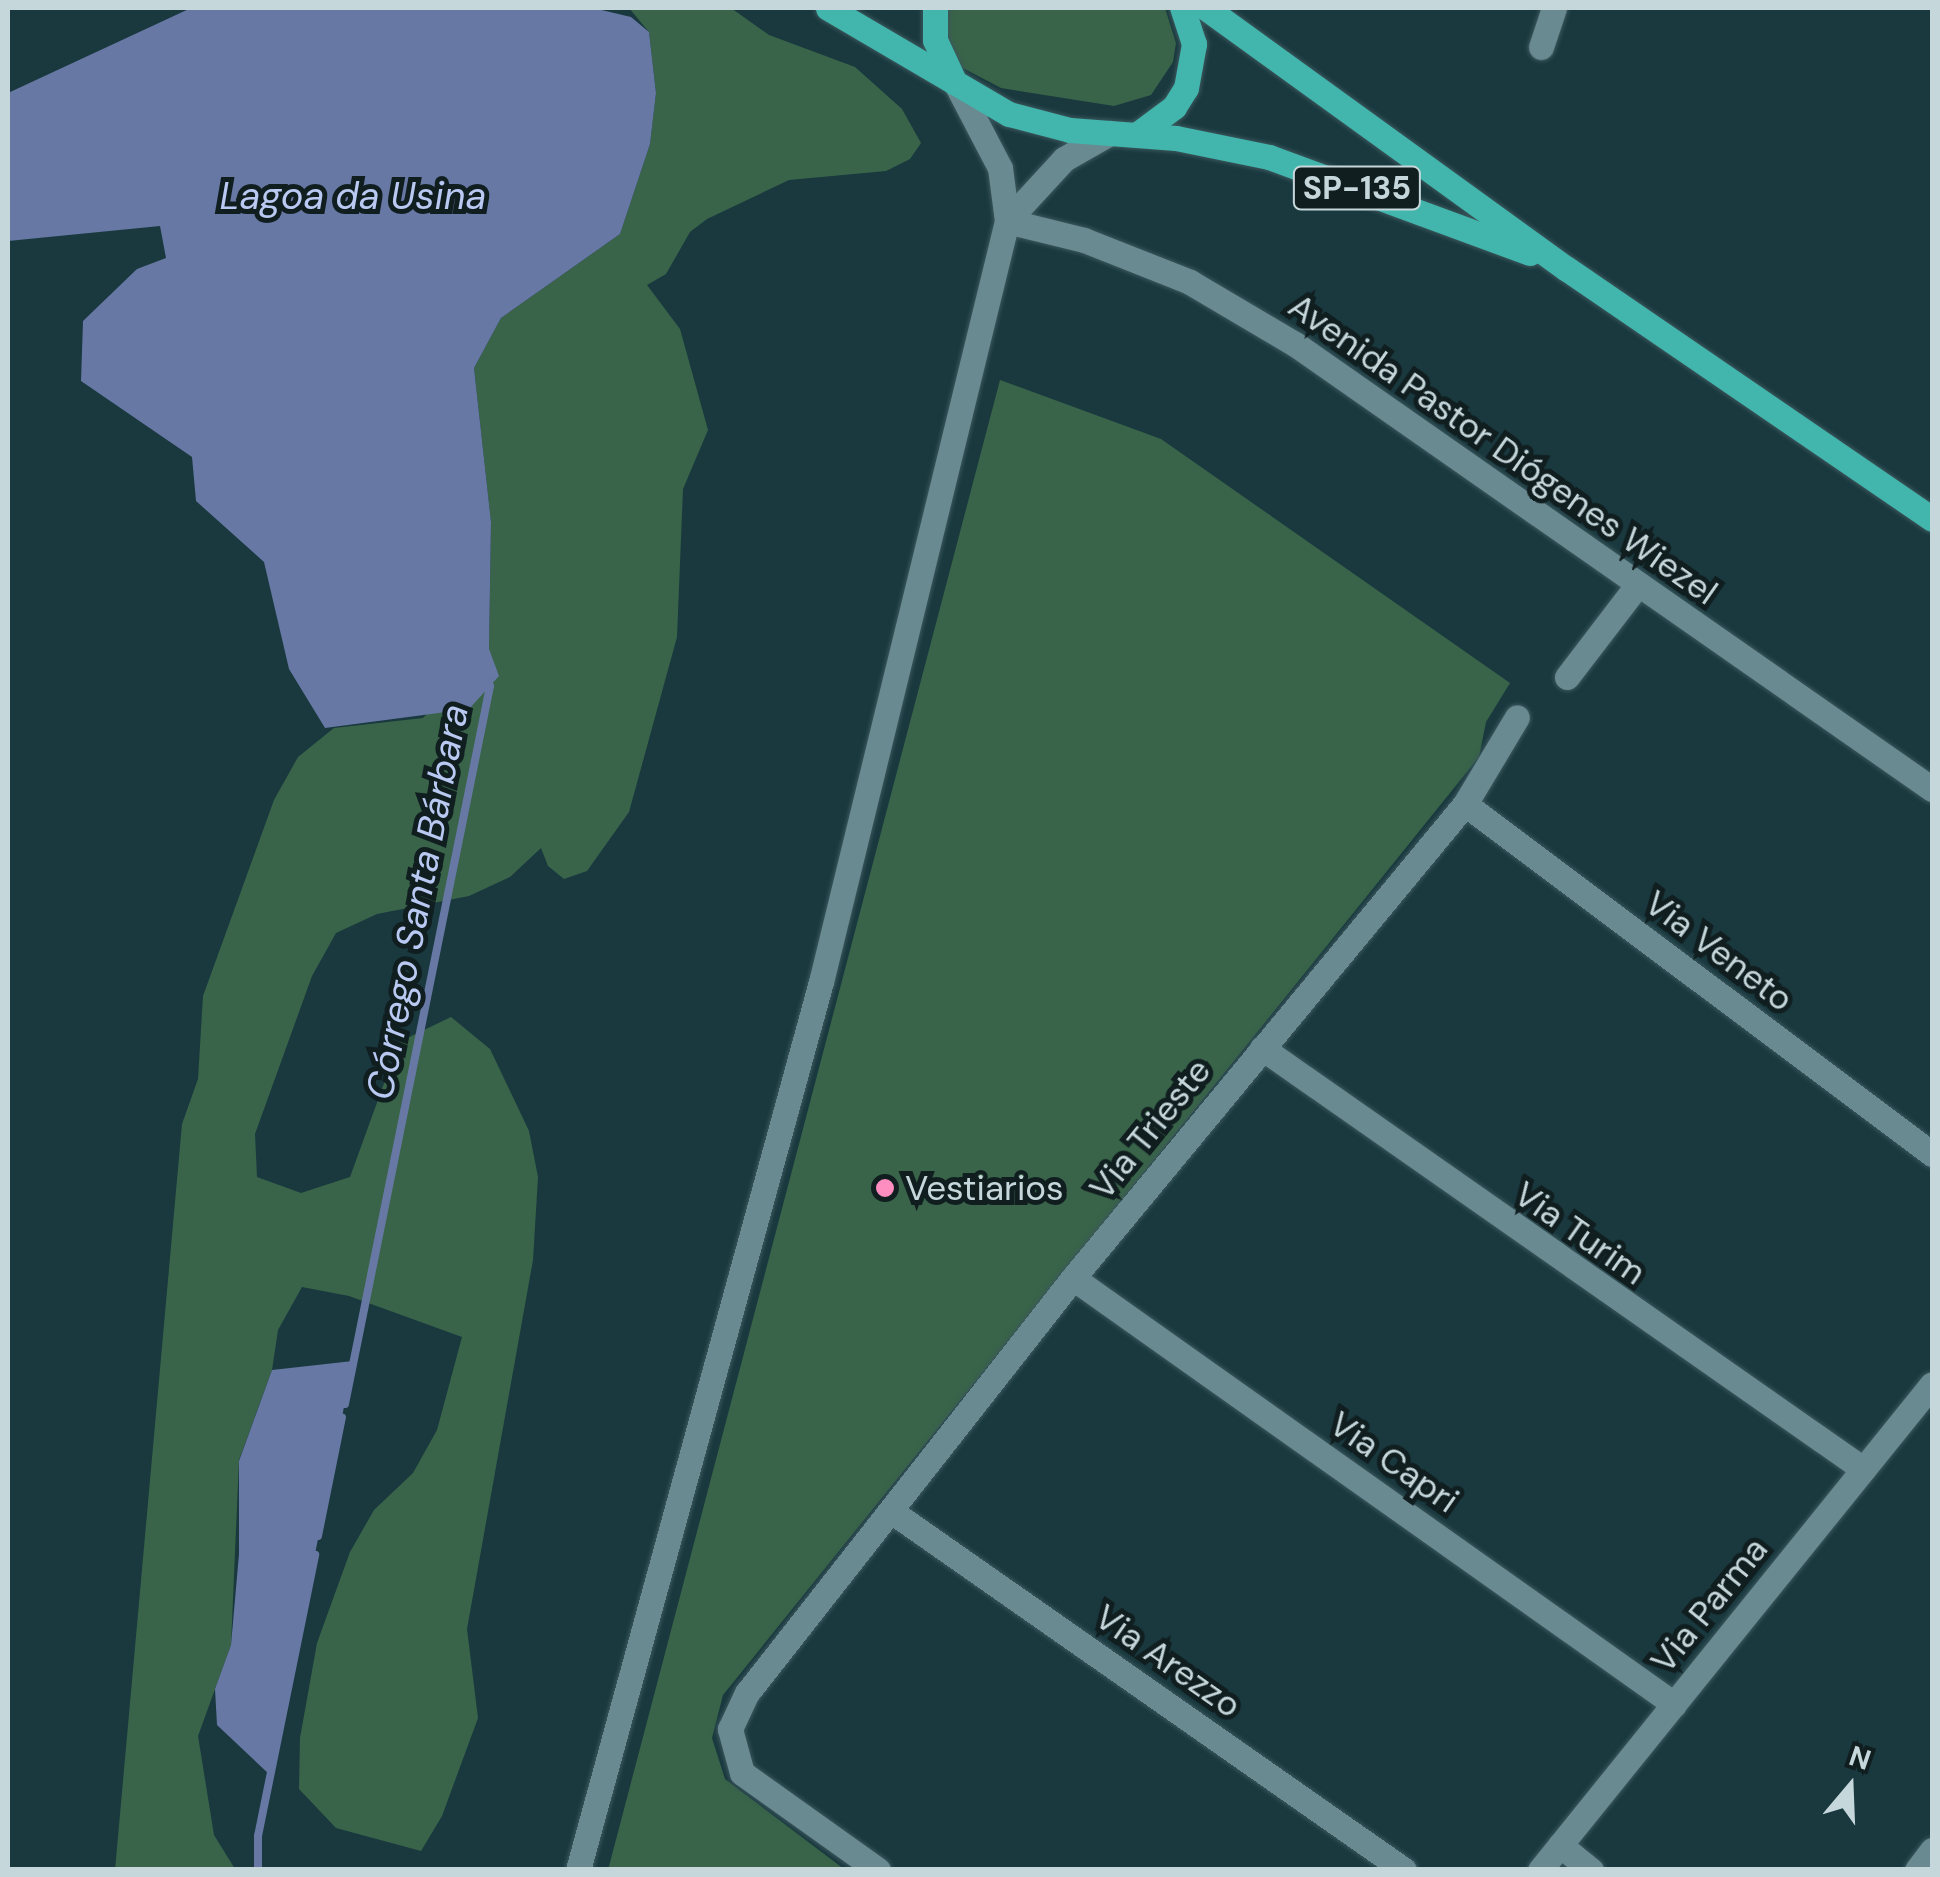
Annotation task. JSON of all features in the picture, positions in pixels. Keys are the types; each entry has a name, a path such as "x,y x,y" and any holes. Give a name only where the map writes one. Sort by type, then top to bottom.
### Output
{"main road":[{"name":"SP-135","path":"828,8 956,84 1040,124 1140,134 1269,157 1567,269"},
{"path":"935,8 935,40 956,84"},
{"path":"1140,134 1159,122 1186,88 1194,44 1182,8"},
{"name":"SP-135","path":"1206,8 1567,269 1932,519"}],"street":[{"path":"1541,47 1554,8"},
{"path":"578,1870 822,982 1007,221 996,157 956,84"},
{"path":"1007,221 1064,159 1110,134"},
{"name":"Avenida Pastor Diógenes Wiezel","path":"1007,221 1084,240 1190,282 1295,344 1932,789"},
{"path":"1568,677 1638,584"},
{"name":"Via Trieste","path":"878,1870 742,1773 730,1729 747,1693 1073,1278 1464,804 1517,717"},
{"name":"Via Veneto","path":"1464,804 1932,1154"},
{"name":"Via Turim","path":"1262,1048 1863,1470"},
{"name":"Via Capri","path":"1073,1278 1674,1704"},
{"name":"Via Parma","path":"1540,1870 1932,1384"},
{"name":"Via Arezzo","path":"891,1510 1404,1870"},
{"path":"1560,1844 1591,1870"},
{"path":"1916,1870 1932,1850"}],"green space":[{"path":"629,8 731,8 769,35 855,67 902,109 921,143 910,159 886,171 789,180 707,219 690,232 666,274 647,285 680,329 708,430 683,489 677,637 629,812 587,871 564,879 548,866 541,848 510,877 469,896 377,914 336,933 312,976 255,1134 257,1177 301,1193 350,1177 399,1042 451,1017 490,1049 529,1131 538,1177 533,1260 467,1629 478,1718 442,1816 421,1851 336,1828 299,1789 300,1738 317,1643 350,1552 374,1510 413,1473 437,1430 462,1337 349,1296 302,1287 278,1330 272,1370 239,1460 231,1645 198,1736 214,1835 235,1869 115,1870 182,1124 198,1079 203,996 274,800 298,757 334,728 423,718 489,649 491,522 474,368 501,318 620,234 650,144 656,93 649,32"},
{"path":"945,8 1165,8 1176,43 1173,62 1151,95 1114,106 1001,88 959,66 948,49"},
{"path":"1000,380 1161,439 1510,683 1486,722 1479,757 723,1695 712,1738 725,1779 844,1869 608,1870"}],"water":[{"name":"Lagoa da Usina","path":"191,8 593,8 631,17 649,32 656,93 650,144 620,234 501,318 474,368 491,522 489,649 499,676 469,709 325,728 289,669 264,562 196,501 192,457 81,381 83,321 137,269 166,258 160,226 8,241 8,93"},
{"path":"353,1361 270,1775 217,1725 215,1689 231,1645 239,1554 239,1461 272,1370"}],"waterway":[{"name":"Córrego Santa Bárbara","path":"345,1404 490,686 486,678"},
{"name":"Córrego Santa Bárbara","path":"318,1536 342,1417"},
{"name":"Córrego Santa Bárbara","path":"258,1870 258,1836 315,1555"}],"place":[{"name":"Vestiarios","path":"885,1188"}]}
